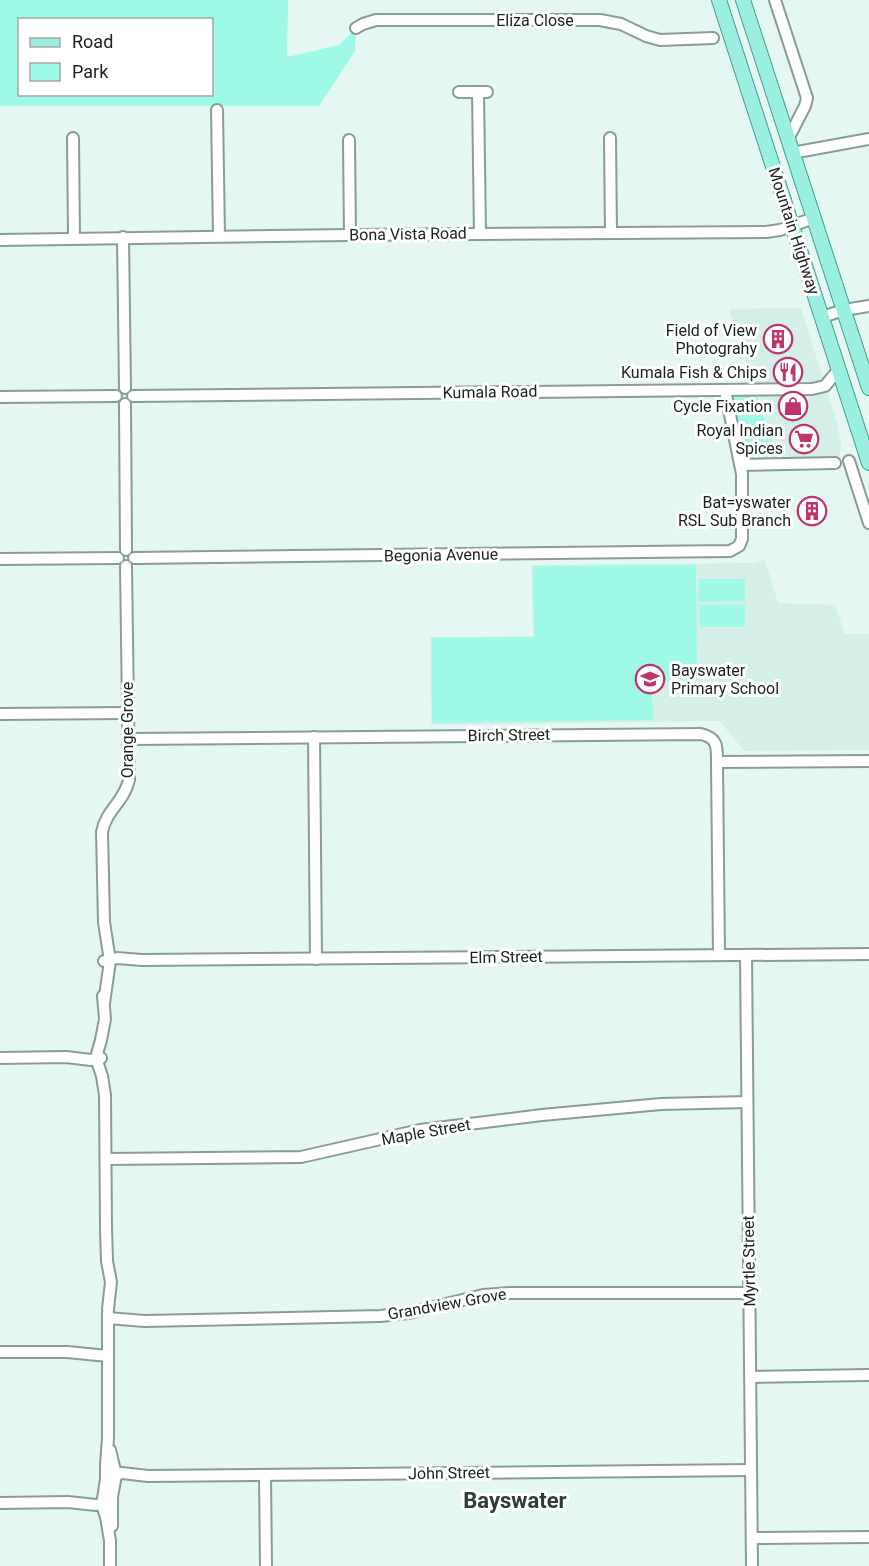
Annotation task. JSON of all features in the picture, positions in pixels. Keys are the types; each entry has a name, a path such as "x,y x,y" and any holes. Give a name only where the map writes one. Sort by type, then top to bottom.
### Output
{"main road":[{"name":"Mountain Highway","path":"719,0 868,458"},
{"name":"Mountain Highway","path":"743,0 869,388"}],"street":[{"path":"776,0 807,98 788,139"},
{"name":"Eliza Close","path":"356,28 376,20 600,20 621,24 660,40 713,38"},
{"path":"459,92 483,92 480,234"},
{"path":"218,110 219,236"},
{"path":"73,138 74,238"},
{"path":"610,138 611,233"},
{"path":"792,153 869,139"},
{"path":"349,140 350,235"},
{"name":"Bona Vista Road","path":"0,240 766,232 776,231 814,218"},
{"path":"123,237 127,396 121,565 130,562"},
{"path":"822,317 844,310 869,306"},
{"name":"Kumala Road","path":"127,396 813,390 825,386 839,369"},
{"path":"725,390 741,465 841,462 868,458"},
{"path":"0,397 116,396 120,403 127,396"},
{"path":"841,462 869,523"},
{"name":"Begonia Avenue","path":"130,562 726,552 736,549 742,539 741,465"},
{"path":"0,559 122,554"},
{"name":"Orange Grove","path":"110,1566 110,1541 105,1502 113,1476 106,1453 108,1317 111,1282 107,1261 106,1228 105,1095 108,1075 99,1057 108,1037 101,980 108,961 100,940 104,922 102,832 106,819 122,798 129,780 130,562"},
{"path":"0,714 128,713"},
{"name":"Birch Street","path":"128,739 701,734 711,737 715,743 717,762"},
{"path":"314,737 316,959"},
{"path":"719,955 717,762 869,761"},
{"name":"Elm Street","path":"108,961 117,964 142,960 869,954"},
{"name":"Myrtle Street","path":"746,955 752,1566"},
{"path":"0,1058 99,1057"},
{"name":"Maple Street","path":"106,1159 301,1157 420,1130 542,1115 661,1104 747,1102"},
{"name":"Grandview Grove","path":"108,1317 120,1325 144,1321 380,1316 410,1312 483,1295 510,1293 750,1293"},
{"path":"0,1352 108,1352"},
{"path":"751,1377 869,1375"},
{"name":"John Street","path":"113,1476 751,1470"},
{"path":"265,1475 266,1566"},
{"path":"0,1503 105,1502"},
{"path":"752,1538 869,1537"}],"shaded area":[{"path":"801,308 837,423 841,443 839,463 779,464 729,309"},
{"name":"Bayswater Primary School","path":"765,560 778,603 835,605 845,634 869,634 869,750 744,751 720,721 431,725 430,637 533,636 531,565 753,563"}],"green space":[{"path":"0,0 288,0 287,57 339,45 356,28 355,51 319,106 0,106"},
{"path":"725,390 755,390 779,464 741,465"},
{"path":"696,565 697,680 662,681 652,695 653,720 432,723 432,638 534,637 533,566"},
{"path":"699,579 745,579 745,601 699,602"},
{"path":"745,604 745,627 700,627 699,605"}],"place":[{"name":"Field of View Photograhy","path":"778,339"},
{"name":"Kumala Fish & Chips","path":"788,372"},
{"name":"Cycle Fixation","path":"793,406"},
{"name":"Royal Indian Spices","path":"804,439"},
{"name":"Bat=yswater RSL Sub Branch","path":"812,511"},
{"name":"Bayswater Primary School","path":"650,679"}],"district":[{"name":"Bayswater","path":"515,1500"}]}
